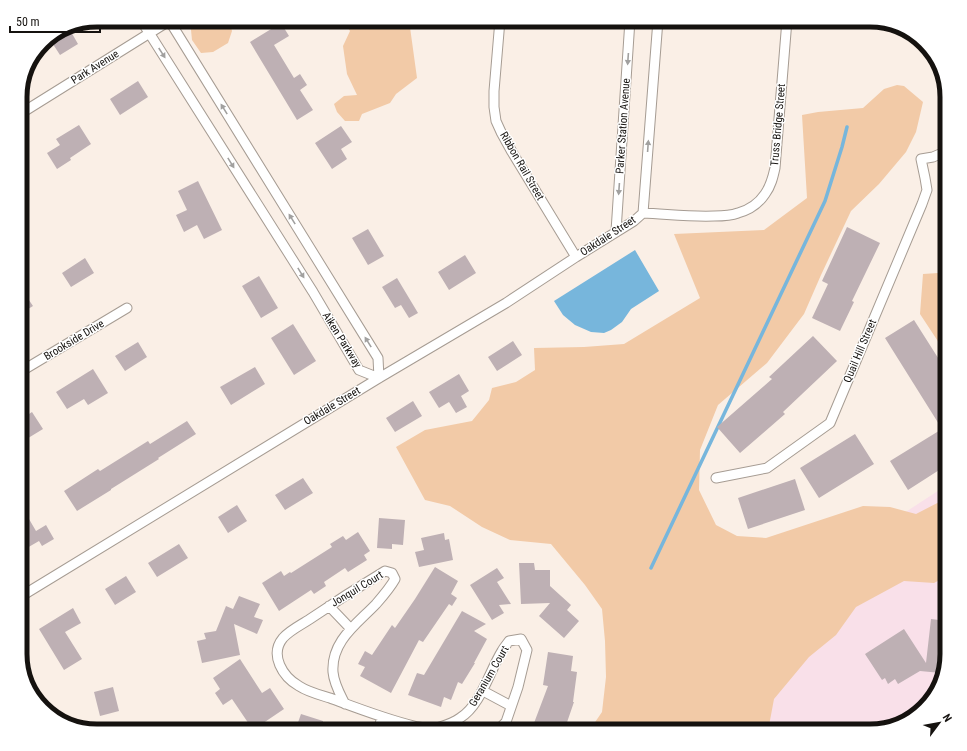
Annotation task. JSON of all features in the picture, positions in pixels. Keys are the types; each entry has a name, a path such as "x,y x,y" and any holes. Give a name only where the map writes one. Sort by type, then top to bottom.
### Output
{"street":[{"name":"Aiken Parkway","path":"145,27 313,292 358,370 379,378 378,358 173,27"},
{"name":"Park Avenue","path":"27,110 158,27"},
{"name":"Ribbon Rail Street","path":"499,27 494,91 496,120 512,152 576,257"},
{"name":"Parker Station Avenue","path":"616,231 630,27"},
{"path":"643,213 657,27"},
{"name":"Truss Bridge Street","path":"643,213 730,215 749,209 766,194 775,168 785,27"},
{"name":"Quail Hill Street","path":"716,478 767,468 830,423 927,190 926,178 921,159 940,154"},
{"name":"Oakdale Street","path":"27,593 379,378 506,303 616,231 634,221 643,213"},
{"name":"Brookside Drive","path":"27,368 127,308"},
{"name":"Jonquil Court","path":"345,704 338,690 333,673 334,656 350,628 391,586 395,579 392,573 385,571 291,632 283,638 278,647 277,656 279,665 288,678 299,686 345,704 382,717"},
{"path":"329,606 350,628"},
{"name":"Geranium Court","path":"450,724 468,712 483,691 502,651 509,641 521,639 527,650 518,687 504,724"},
{"path":"483,691 511,706"},
{"path":"380,724 382,717"},
{"name":"Geranium Court","path":"382,717 407,724"}],"shaded area":[{"path":"191,27 231,27 232,31 228,43 213,52 201,53 192,40"},
{"path":"347,27 410,27 417,78 396,94 390,103 362,114 359,121 345,121 337,112 334,104 344,96 357,95 347,74 343,46 350,31"},
{"path":"897,85 904,86 923,102 916,132 906,152 879,184 851,211 804,314 767,363 718,405 700,450 699,490 716,525 737,536 766,538 863,506 890,507 916,514 940,502 940,580 934,583 904,581 856,607 836,635 809,657 774,699 769,724 594,724 602,712 606,677 605,641 602,609 585,585 551,544 510,540 482,527 450,506 425,500 396,447 425,430 472,421 489,400 492,388 516,382 535,370 534,348 584,347 624,344 700,298 674,234 764,230 807,198 802,115 863,108 884,89"},
{"path":"938,273 940,275 940,344 920,314 923,274"},
{"path":"940,490 939,668 931,689 921,703 919,703 919,705 913,710 901,717 884,723 870,724 606,724 607,707"}],"water":[{"path":"635,250 659,291 631,309 622,322 604,333 591,332 575,325 563,315 554,301"}],"building":[{"path":"274,27 283,27 289,36 274,45 294,78 300,74 307,85 300,90 313,110 297,120 250,42"},
{"path":"71,32 78,44 60,55 52,43 62,36"},
{"path":"138,81 148,97 120,115 110,99"},
{"path":"79,125 91,144 57,169 47,153 60,145 56,139"},
{"path":"341,126 352,142 341,149 347,159 332,169 315,143"},
{"path":"198,181 222,230 204,239 197,225 184,232 176,215 187,210 178,191"},
{"path":"847,227 880,243 852,301 854,302 840,331 812,318 828,284 822,281"},
{"path":"368,229 384,256 368,265 352,238"},
{"path":"465,255 476,273 449,290 438,272"},
{"path":"85,258 94,273 71,287 62,273"},
{"path":"259,276 278,308 261,318 242,286"},
{"path":"397,278 418,313 409,318 401,305 395,308 382,287"},
{"path":"27,297 33,306 27,310"},
{"path":"914,320 940,361 940,426 885,338"},
{"path":"293,324 316,361 294,375 271,338"},
{"path":"813,336 837,361 783,412 785,414 740,453 717,427 772,379 769,377"},
{"path":"513,341 522,355 497,371 488,357"},
{"path":"138,342 147,357 125,371 115,356"},
{"path":"255,367 265,384 231,405 220,387"},
{"path":"93,369 108,393 88,405 84,399 67,409 56,392"},
{"path":"459,374 469,391 461,396 467,407 456,413 449,402 439,408 429,392"},
{"path":"413,401 422,416 395,432 386,418"},
{"path":"32,412 43,429 27,439 27,415"},
{"path":"187,421 196,434 77,511 64,491 98,469 100,471 148,441 150,444"},
{"path":"940,430 940,469 908,490 890,461"},
{"path":"855,434 874,464 819,498 800,468"},
{"path":"303,478 313,493 285,510 275,495"},
{"path":"795,479 805,510 748,529 738,498"},
{"path":"237,505 247,521 228,533 218,517"},
{"path":"379,518 405,520 403,545 392,544 392,549 377,548"},
{"path":"29,519 36,531 46,525 54,539 42,546 39,541 27,548 27,520"},
{"path":"358,532 370,551 364,555 367,560 348,572 345,568 324,582 326,586 314,594 311,590 279,611 262,583 281,571 284,576 290,572 291,573 332,547 330,544 343,536 346,540"},
{"path":"444,533 445,540 449,539 453,560 419,567 415,552 424,550 421,538"},
{"path":"179,544 188,558 157,577 148,563"},
{"path":"519,563 534,563 535,570 550,570 550,586 571,605 567,610 579,621 564,638 539,616 550,603 521,604"},
{"path":"435,567 458,581 451,594 457,598 452,606 449,604 423,642 419,640 391,693 360,676 365,667 358,664 365,651 372,655 392,625 395,628"},
{"path":"497,568 504,578 497,582 511,604 499,605 504,613 492,620 470,585"},
{"path":"126,576 136,592 115,605 105,589"},
{"path":"239,596 260,604 254,617 263,620 257,634 234,624 240,655 202,663 197,641 206,639 204,633 216,631 226,606 233,609"},
{"path":"73,608 81,623 65,632 82,659 64,670 39,629"},
{"path":"462,611 486,624 474,631 487,639 462,684 458,682 451,700 444,697 441,707 408,695 417,673 424,675"},
{"path":"931,619 940,620 940,654 937,673 920,671 898,684 895,679 888,684 885,678 882,680 865,654 904,629 926,663"},
{"path":"548,652 573,656 571,671 577,672 574,702 566,724 534,723 548,686 543,685"},
{"path":"240,659 262,693 270,688 284,709 262,724 249,724 232,699 223,705 215,693 220,689 213,678"},
{"path":"113,687 119,711 100,716 94,692"},
{"path":"301,714 323,721 325,724 297,724"}],"waterway":[{"path":"651,568 825,201 847,127"}]}
